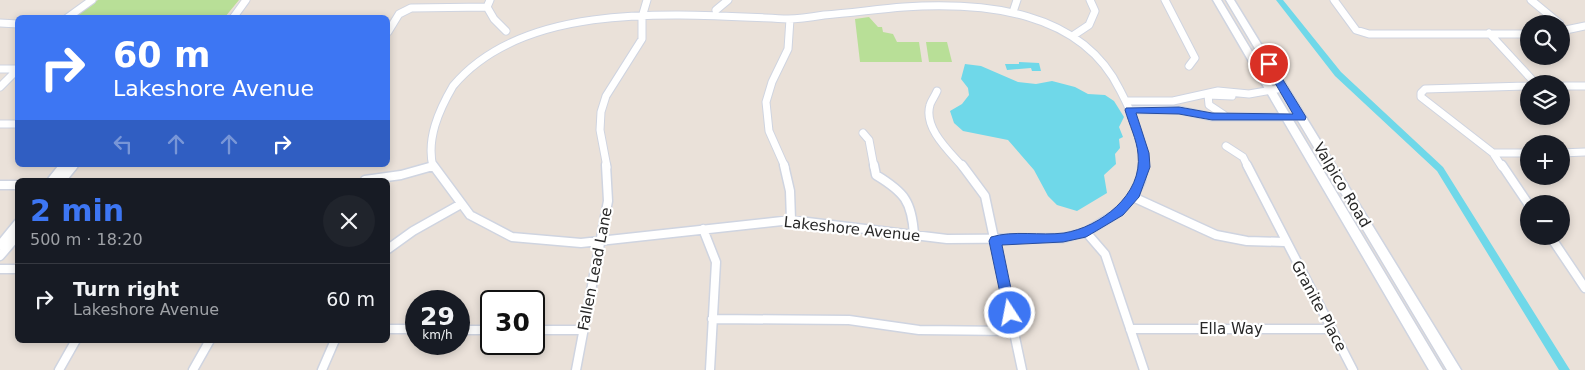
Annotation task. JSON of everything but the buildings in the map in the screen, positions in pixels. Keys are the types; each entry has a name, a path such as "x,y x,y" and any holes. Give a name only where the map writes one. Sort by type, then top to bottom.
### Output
{"main road":[{"name":"Valpico Road","path":"1217,0 1436,370"},
{"name":"Valpico Road","path":"1230,0 1454,370"}],"street":[{"path":"72,15 92,0"},
{"path":"235,15 246,0"},
{"path":"487,7 490,0"},
{"path":"716,10 728,0"},
{"path":"1013,12 1017,0"},
{"path":"662,7 716,10 755,17 790,19 941,3 1013,12 1074,35 1089,25 1095,11 1090,0"},
{"path":"1165,0 1195,58 1189,66"},
{"path":"1334,0 1356,30 1369,34 1520,34"},
{"path":"1531,0 1548,15"},
{"path":"637,7 649,5"},
{"name":"Fallen Lead Lane","path":"576,370 602,241 608,201 606,154 600,130 601,112 606,96 642,39 642,17 649,5"},
{"path":"390,28 396,16 402,10 411,8 487,7"},
{"path":"487,7 494,19 506,31"},
{"path":"790,19 790,45 771,82 766,101 770,136 787,172 791,220"},
{"path":"0,23 15,24"},
{"path":"1570,27 1585,26"},
{"path":"500,36 514,28"},
{"path":"1490,33 1528,75"},
{"name":"Lakeshore Avenue","path":"433,166 470,215 512,237 581,243 791,220 947,239 995,241 1063,238 1086,232 1119,212 1133,197 1144,167 1144,153 1128,106 1104,63 1074,35"},
{"path":"379,178 401,175 433,166 430,151 432,134 449,93 465,67 486,48"},
{"path":"0,69 15,69"},
{"path":"0,87 15,71"},
{"path":"1520,86 1425,89 1421,93 1421,97 1493,153 1522,195"},
{"path":"1570,86 1585,86"},
{"path":"1128,106 1173,101 1208,94 1216,97 1283,88"},
{"path":"937,91 929,107 930,122 940,140 973,177 985,196 1022,370"},
{"path":"1208,94 1209,105 1214,110 1228,117"},
{"path":"1128,106 1212,116 1301,117"},
{"path":"0,124 15,124"},
{"path":"862,133 869,140 876,175 899,189 911,206 914,235"},
{"name":"Granite Place","path":"1226,146 1243,158 1353,370"},
{"path":"1570,152 1585,152"},
{"path":"1493,153 1520,153"},
{"path":"54,178 62,167"},
{"path":"64,178 72,167"},
{"path":"0,185 15,185"},
{"path":"1133,197 1198,228 1232,239 1285,242"},
{"path":"390,248 413,231 462,204"},
{"path":"0,245 15,227"},
{"path":"703,229 716,262 710,370"},
{"path":"1086,232 1105,254 1144,370"},
{"path":"0,256 15,238"},
{"path":"1556,245 1585,288"},
{"path":"0,269 15,269"},
{"path":"712,319 849,320 919,330 1013,331"},
{"path":"390,329 405,330"},
{"name":"Ella Way","path":"1130,329 1332,329"},
{"path":"545,330 584,330"},
{"path":"60,370 74,343"},
{"path":"194,370 208,343"},
{"path":"322,370 334,343"}],"green space":[{"path":"98,0 239,0 227,15 77,15"},
{"path":"869,17 878,27 882,27 883,32 893,34 897,42 919,42 922,62 860,62 855,19"},
{"path":"926,42 947,42 952,62 929,62"}],"water":[{"path":"1019,62 1039,63 1041,71 1032,71 1031,68 1007,70 1005,64 1019,64"},
{"path":"965,64 981,66 1018,82 1036,84 1052,81 1075,87 1088,94 1105,95 1114,101 1124,117 1119,127 1123,137 1119,139 1120,148 1115,154 1116,164 1104,175 1107,193 1077,211 1057,205 1048,196 1034,170 1008,140 963,131 954,123 950,111 962,104 969,95 968,88 961,79"}],"waterway":[{"path":"1279,0 1338,74 1440,169 1565,370"}],"route":[{"path":"1010,313 995,241 1063,238 1086,232 1119,212 1133,197 1141,181 1144,167 1144,153 1130,110 1179,110 1212,116 1301,117 1269,64"}]}
